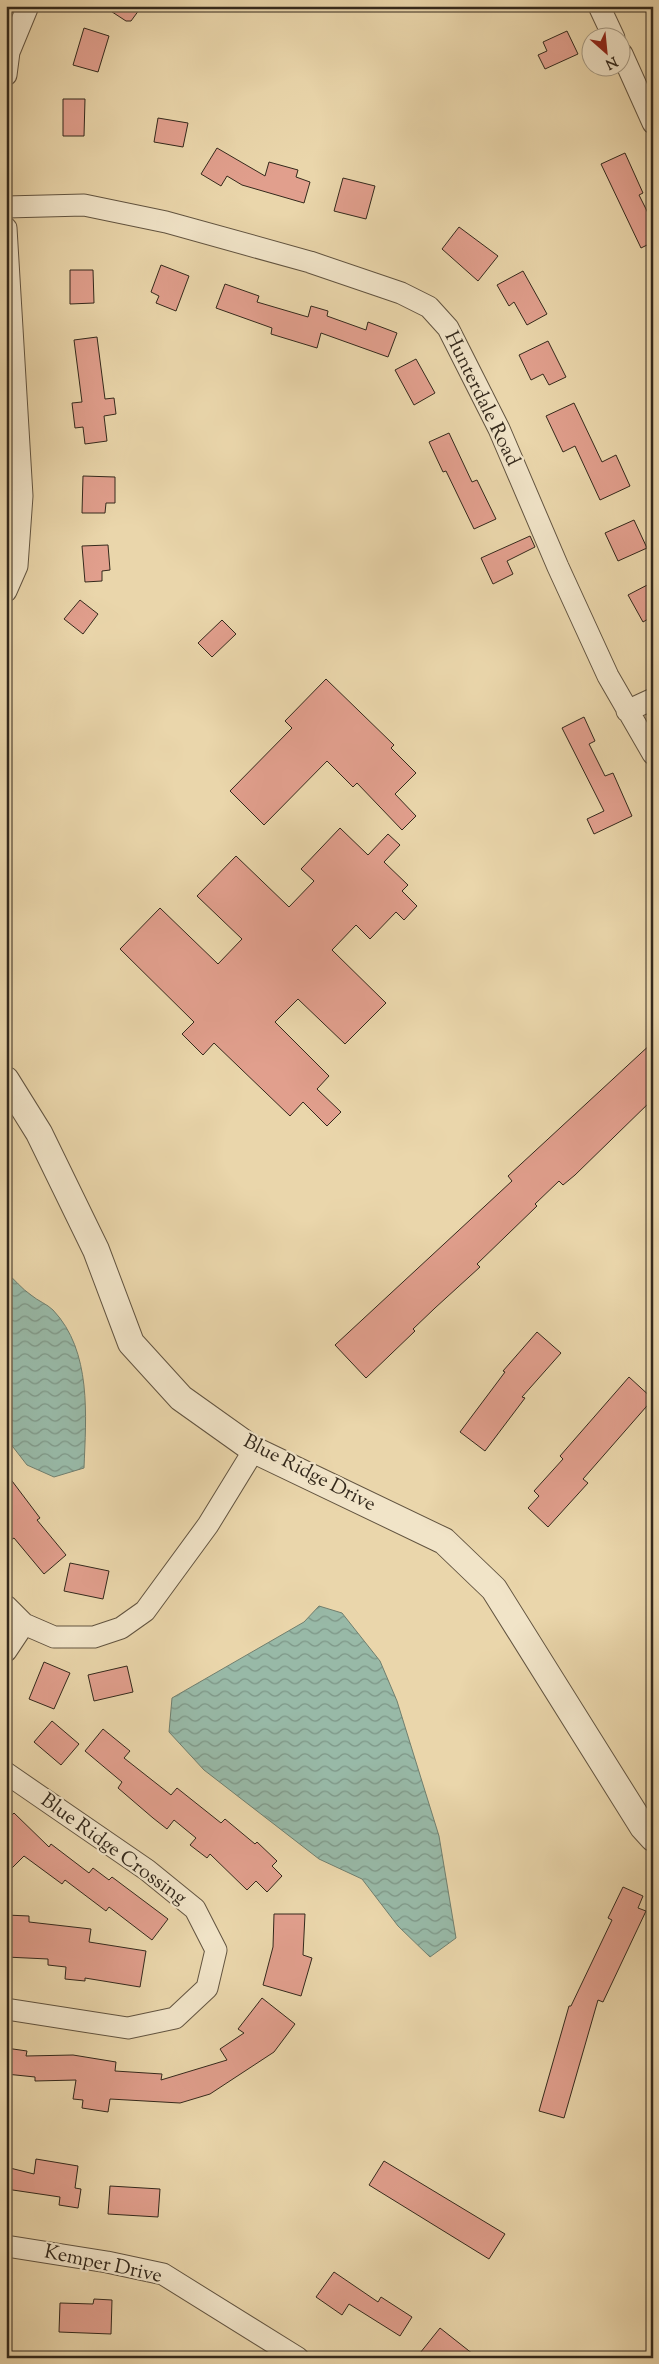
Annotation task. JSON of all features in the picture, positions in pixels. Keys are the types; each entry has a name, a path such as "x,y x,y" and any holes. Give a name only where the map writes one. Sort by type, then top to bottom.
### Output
{"street":[{"path":"6,76 9,52 28,6"},
{"path":"600,6 610,28"},
{"path":"632,76 653,123"},
{"name":"Hunterdale Road","path":"6,207 84,205 166,222 310,262 402,293 429,307 448,328 499,429 562,576 608,676 653,754"},
{"path":"6,228 22,496 18,566 6,591"},
{"path":"627,710 653,698"},
{"name":"Blue Ridge Drive","path":"6,1080 39,1133 96,1250 131,1343 181,1398 254,1450 444,1541 494,1589 618,1787 653,1838"},
{"path":"6,1606 24,1624 54,1637 94,1637 121,1628 145,1612 208,1525 254,1450"},
{"path":"6,1650 24,1624"},
{"name":"Blue Ridge Crossing","path":"6,1773 146,1870 195,1909 216,1950 207,1988 175,2018 128,2028 6,2009"},
{"name":"Kemper Drive","path":"6,2246 107,2262 163,2274 298,2358"}],"water":[{"path":"6,1272 28,1293 53,1310 66,1326 75,1345 84,1385 84,1468 54,1477 27,1465 6,1438"},
{"path":"319,1606 342,1613 380,1661 397,1701 439,1836 456,1938 430,1957 398,1926 362,1879 319,1859 204,1770 169,1732 172,1698 304,1622"}],"building":[{"path":"103,6 142,6 131,21 126,21"},
{"path":"84,28 109,36 98,72 73,65"},
{"path":"567,31 578,54 545,69 538,55 547,51 543,42"},
{"path":"63,99 85,99 84,136 63,136"},
{"path":"158,118 188,123 183,147 154,142"},
{"path":"217,148 265,176 269,162 298,170 296,177 310,182 304,203 242,185 227,176 221,186 201,174"},
{"path":"625,153 643,193 639,195 653,223 653,242 641,248 601,164"},
{"path":"343,178 375,186 366,219 334,211"},
{"path":"459,227 498,256 478,281 442,249"},
{"path":"161,265 189,276 176,311 156,303 159,296 151,292"},
{"path":"70,270 93,270 94,303 70,304"},
{"path":"523,271 547,314 527,325 514,302 509,306 497,285"},
{"path":"225,284 259,296 257,302 308,317 311,306 328,311 327,316 366,330 368,322 397,333 388,357 321,333 317,348 271,334 272,328 216,308"},
{"path":"97,337 105,399 114,398 116,414 104,416 107,441 85,444 83,427 75,428 72,403 82,402 74,340"},
{"path":"548,341 566,377 549,385 543,374 531,380 519,355"},
{"path":"416,359 435,393 414,405 395,370"},
{"path":"574,403 602,462 616,455 630,486 600,500 575,446 563,452 546,416"},
{"path":"449,433 472,482 477,480 496,519 474,529 446,471 443,472 429,442"},
{"path":"83,476 115,477 115,503 106,503 105,513 82,513"},
{"path":"634,520 647,548 618,561 605,533"},
{"path":"530,536 535,547 507,561 513,574 493,584 481,558"},
{"path":"108,545 110,570 102,571 102,581 85,582 82,546"},
{"path":"653,582 653,616 643,622 628,595"},
{"path":"80,600 98,614 83,634 64,619"},
{"path":"222,620 236,634 212,657 198,643"},
{"path":"326,679 394,745 391,748 416,773 395,794 416,816 402,830 357,783 353,787 327,761 264,825 230,791 292,728 285,721"},
{"path":"584,717 595,741 589,744 605,776 613,773 632,816 594,834 587,819 604,811 562,728"},
{"path":"340,828 368,855 388,834 400,845 384,862 408,885 402,891 417,906 404,920 396,912 370,939 356,925 332,950 386,1003 345,1044 298,999 275,1022 329,1076 317,1089 341,1112 327,1126 303,1102 290,1116 214,1043 203,1055 182,1034 194,1022 120,949 160,908 218,964 242,939 197,896 236,856 289,907 314,881 301,869"},
{"path":"653,1042 653,1099 575,1175 563,1185 559,1181 535,1204 537,1206 477,1264 480,1267 413,1329 415,1331 366,1378 335,1345 512,1181 508,1176"},
{"path":"537,1332 561,1353 522,1397 525,1398 485,1451 460,1432 505,1372 503,1371"},
{"path":"629,1377 653,1399 583,1479 588,1483 548,1527 528,1508 539,1496 534,1491 563,1459 560,1456"},
{"path":"6,1473 40,1518 37,1520 66,1555 44,1574 14,1538 6,1543"},
{"path":"70,1563 109,1571 103,1599 64,1591"},
{"path":"44,1662 70,1673 54,1709 29,1699"},
{"path":"127,1666 133,1692 94,1701 88,1675"},
{"path":"52,1721 79,1744 61,1765 34,1742"},
{"path":"103,1729 130,1751 124,1758 171,1795 177,1788 221,1823 225,1819 255,1844 257,1842 277,1861 272,1866 282,1876 267,1892 256,1881 247,1890 210,1854 207,1858 190,1845 196,1838 174,1820 167,1829 153,1818 118,1788 122,1782 85,1751"},
{"path":"14,1813 49,1847 51,1844 89,1873 93,1868 109,1880 112,1877 168,1919 152,1940 109,1907 106,1911 65,1880 62,1884 24,1856 6,1874 6,1821"},
{"path":"623,1887 643,1896 638,1908 646,1911 603,2002 598,2000 564,2118 539,2111 569,2006 571,2006 612,1920 608,1918"},
{"path":"274,1914 305,1914 303,1955 312,1958 301,1996 263,1985 273,1947"},
{"path":"6,1915 29,1916 29,1922 91,1929 89,1942 146,1951 140,1987 85,1978 85,1981 65,1979 66,1967 48,1965 48,1959 6,1957"},
{"path":"262,1998 295,2024 274,2052 210,2094 180,2103 110,2099 108,2112 82,2108 83,2100 73,2099 76,2080 35,2081 35,2077 6,2074 6,2048 27,2051 26,2056 73,2055 116,2062 115,2071 162,2074 161,2080 227,2060 220,2049 244,2033 238,2029"},
{"path":"36,2159 78,2166 75,2188 81,2189 78,2208 59,2205 60,2197 6,2189 6,2167 34,2174"},
{"path":"384,2161 505,2234 489,2259 369,2185"},
{"path":"110,2186 160,2189 158,2217 108,2214"},
{"path":"334,2272 378,2302 381,2297 412,2317 400,2336 349,2304 342,2315 316,2297"},
{"path":"94,2299 112,2300 111,2334 59,2332 60,2303 93,2304"},
{"path":"440,2328 478,2358 416,2358"}]}
